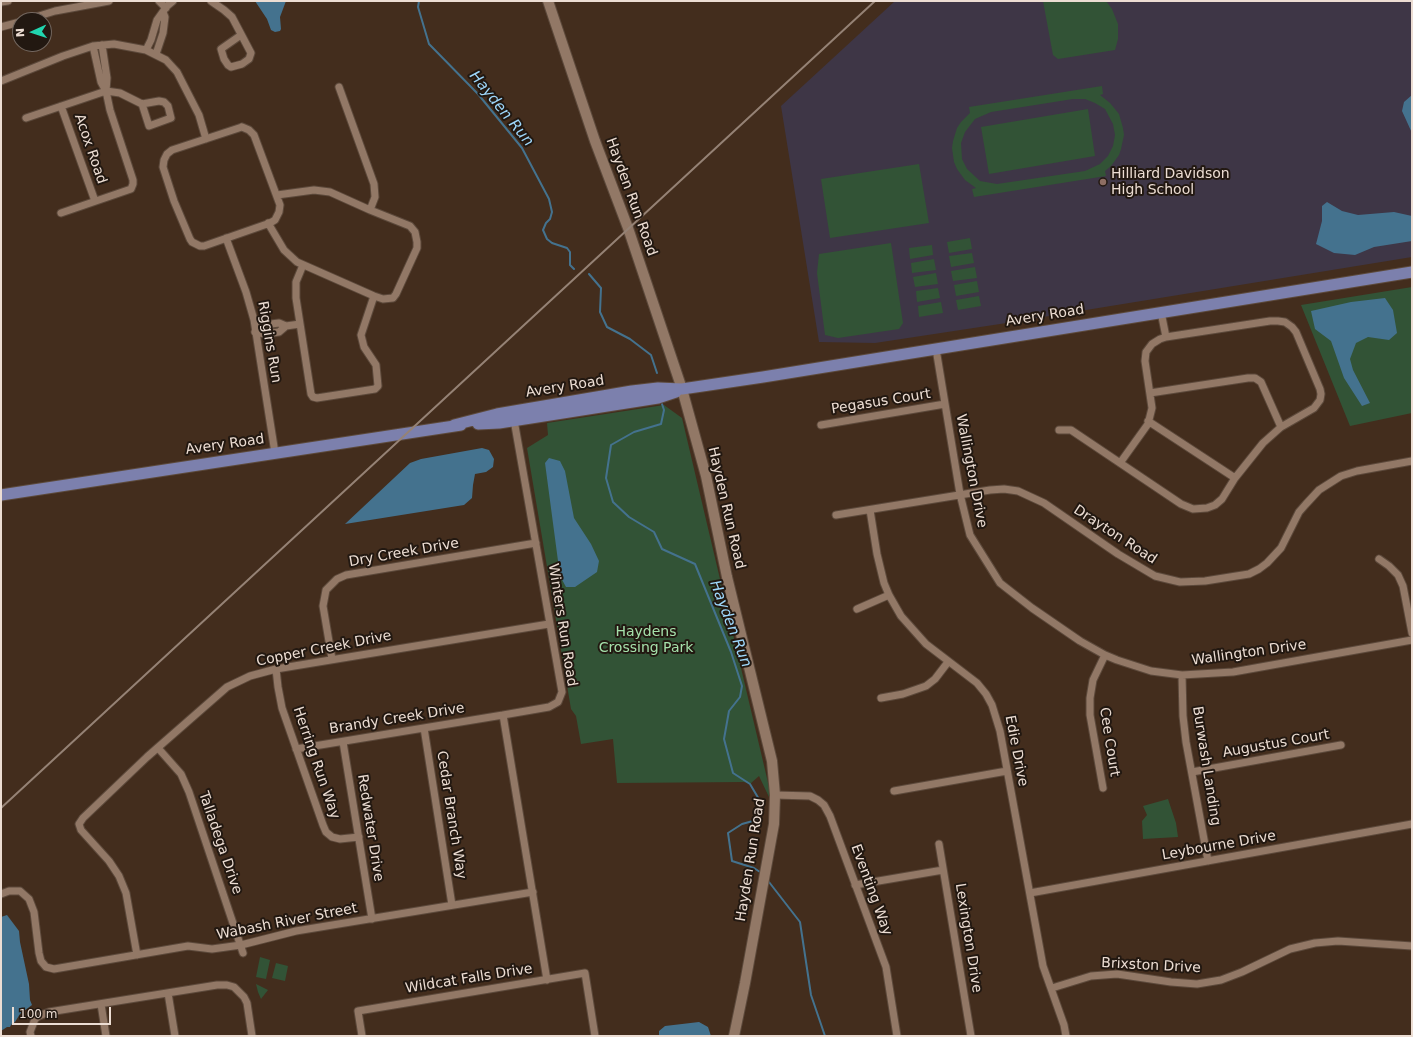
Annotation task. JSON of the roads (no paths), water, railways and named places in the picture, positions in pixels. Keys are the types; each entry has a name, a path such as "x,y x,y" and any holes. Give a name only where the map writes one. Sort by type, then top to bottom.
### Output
{"main road":[{"name":"Hayden Run Road","path":"548,1 595,141 628,228 682,389 706,476 729,584 772,761 776,795 774,824 734,1036"},
{"name":"Avery Road","path":"1,495 454,425 497,414 632,391 658,388 682,389 1412,272"},
{"name":"Avery Road","path":"454,425 499,423 658,398 682,389"}],"street":[{"path":"1,2 8,1"},
{"path":"52,12 109,1"},
{"path":"156,54 163,33 165,17 160,1"},
{"path":"146,50 151,40 157,20 173,1"},
{"path":"211,1 232,17 251,53 249,59 242,64 231,67 224,59 221,49 241,36"},
{"path":"1,27 12,24"},
{"path":"61,213 131,189 133,184 110,110 106,91 107,78 102,45"},
{"path":"1,81 63,56 93,46 123,45 146,50 166,60 181,78 199,115 206,140"},
{"path":"93,46 101,82 106,91"},
{"path":"339,87 374,184 375,197 370,210"},
{"path":"26,118 106,91 120,93 142,104"},
{"name":"Acox Road","path":"61,106 95,201"},
{"path":"242,127 249,130 254,135 280,205 279,212 275,220 204,246 200,246 192,242 174,201 163,167 167,154 172,150 206,140 233,129 242,127"},
{"path":"268,223 284,250 297,262 383,299 393,298 396,294 417,248 415,232 410,226 330,192 314,190 277,195"},
{"name":"Riggins Run","path":"226,238 246,292 254,320 275,453"},
{"path":"303,265 296,282 296,290 311,394 313,398 376,389 378,386 376,365 364,347 361,335 374,296"},
{"path":"1161,312 1166,337"},
{"path":"1059,430 1071,430 1120,463 1181,504 1193,509 1207,508 1215,505 1222,499 1235,478 1263,443 1281,427 1314,408 1320,400 1320,389 1296,332 1289,324 1278,321 1270,321 1166,337 1152,344 1146,352 1145,361 1152,408 1148,424 1120,463"},
{"path":"255,332 263,325 279,323 286,326 300,324"},
{"name":"Wallington Drive","path":"936,349 960,494 970,535 1000,583 1080,641 1117,660 1151,671 1182,676 1233,672 1412,640"},
{"path":"1150,393 1255,378 1261,382 1281,427"},
{"name":"Pegasus Court","path":"821,425 945,404"},
{"name":"Winters Run Road","path":"502,715 549,707 558,702 562,692 514,420"},
{"path":"1148,421 1235,478"},
{"name":"Drayton Road","path":"836,515 960,494 1004,489 1018,491 1044,503 1118,554 1155,576 1180,582 1205,581 1249,574 1268,563 1281,548 1299,512 1319,490 1341,476 1357,471 1412,461"},
{"name":"Edie Drive","path":"870,510 877,554 884,583 901,616 914,633 926,644 977,683 986,694 997,718 1043,966 1052,988 1066,1036"},
{"name":"Dry Creek Drive","path":"332,659 323,606 326,590 337,579 346,575 536,543"},
{"path":"1379,559 1390,566 1398,575 1403,586 1412,633"},
{"path":"857,609 889,595"},
{"name":"Copper Creek Drive","path":"137,955 126,893 109,861 81,830 79,824 82,818 227,686 250,676 276,669 549,624"},
{"name":"Cee Court","path":"1103,788 1090,715 1090,698 1093,680 1105,655"},
{"path":"881,698 903,694 926,686 935,679 948,662"},
{"name":"Herring Run Way","path":"276,669 282,708 326,832 332,837 340,839 359,837"},
{"name":"Burwash Landing","path":"1182,676 1183,716 1186,742 1208,861"},
{"path":"502,715 547,980"},
{"name":"Brandy Creek Drive","path":"296,749 502,715"},
{"name":"Cedar Branch Way","path":"424,728 452,905"},
{"name":"Redwater Drive","path":"343,742 372,919"},
{"name":"Augustus Court","path":"1192,772 1341,745"},
{"name":"Talladega Drive","path":"158,748 181,774 189,792 243,953"},
{"path":"894,791 1007,771"},
{"name":"Eventing Way","path":"776,795 810,796 824,805 830,816 886,967 897,1036"},
{"name":"Leybourne Drive","path":"1030,893 1412,824"},
{"name":"Lexington Drive","path":"939,844 971,1036"},
{"path":"855,885 943,870"},
{"name":"Wabash River Street","path":"1,894 9,891 20,892 29,899 34,912 41,961 46,967 54,969 188,946 212,949 241,945 296,931 533,892"},
{"name":"Brixston Drive","path":"1052,988 1091,976 1117,974 1197,984 1221,980 1242,972 1290,949 1315,943 1338,941 1412,946"},
{"name":"Wildcat Falls Drive","path":"362,1036 358,1011 585,973 595,1036"},
{"path":"31,1036 30,1032 35,1019 49,1012 217,985 227,985 237,989 247,1003 252,1036"},
{"path":"168,993 175,1036"},
{"path":"101,1004 106,1036"}],"water":[{"path":"255,1 286,1 280,17 280,31 275,32 271,30 267,19"},
{"path":"1412,95 1412,133 1402,111 1404,102"},
{"path":"1327,202 1342,211 1358,215 1394,212 1412,216 1412,241 1374,247 1355,255 1334,253 1316,244 1322,221 1322,206"},
{"path":"1385,298 1393,310 1397,333 1389,340 1368,337 1356,343 1350,359 1353,370 1370,403 1362,406 1344,378 1331,341 1315,329 1311,311 1351,302"},
{"path":"482,448 489,450 494,459 493,467 486,472 475,474 472,498 464,505 345,524 410,463 421,459"},
{"path":"549,458 560,461 565,471 574,518 591,544 599,561 597,572 575,587 566,587 560,576 545,463"},
{"path":"7,915 19,931 32,1005 20,1014 10,1027 7,1027 1,1031 1,917"},
{"path":"699,1022 708,1027 711,1036 659,1036 659,1031 665,1026"}],"waterway":[{"name":"Hayden Run","path":"419,1 418,7 429,44 478,94 522,148 549,199 552,212 550,219 546,223 543,230 547,239 552,243 567,248 570,252 570,265 574,269"},
{"name":"Hayden Run","path":"589,274 601,288 600,312 607,327 630,339 651,355 657,373"},
{"name":"Hayden Run","path":"662,404 664,410 661,424 634,432 611,445 606,478 613,502 629,517 654,532 662,549 695,564 731,652 742,686 740,697 729,711 724,739 733,773 750,784 763,806 760,819 742,824 728,833 732,861 754,868 760,872"},
{"name":"Hayden Run","path":"769,882 800,922 811,995 825,1036"}],"railway":[{"path":"1,808 875,1"}],"place":[{"name":"Hilliard Davidson High School","path":"1103,182"}],"park label":[{"name":"Haydens Crossing Park","path":"646,640"}]}
